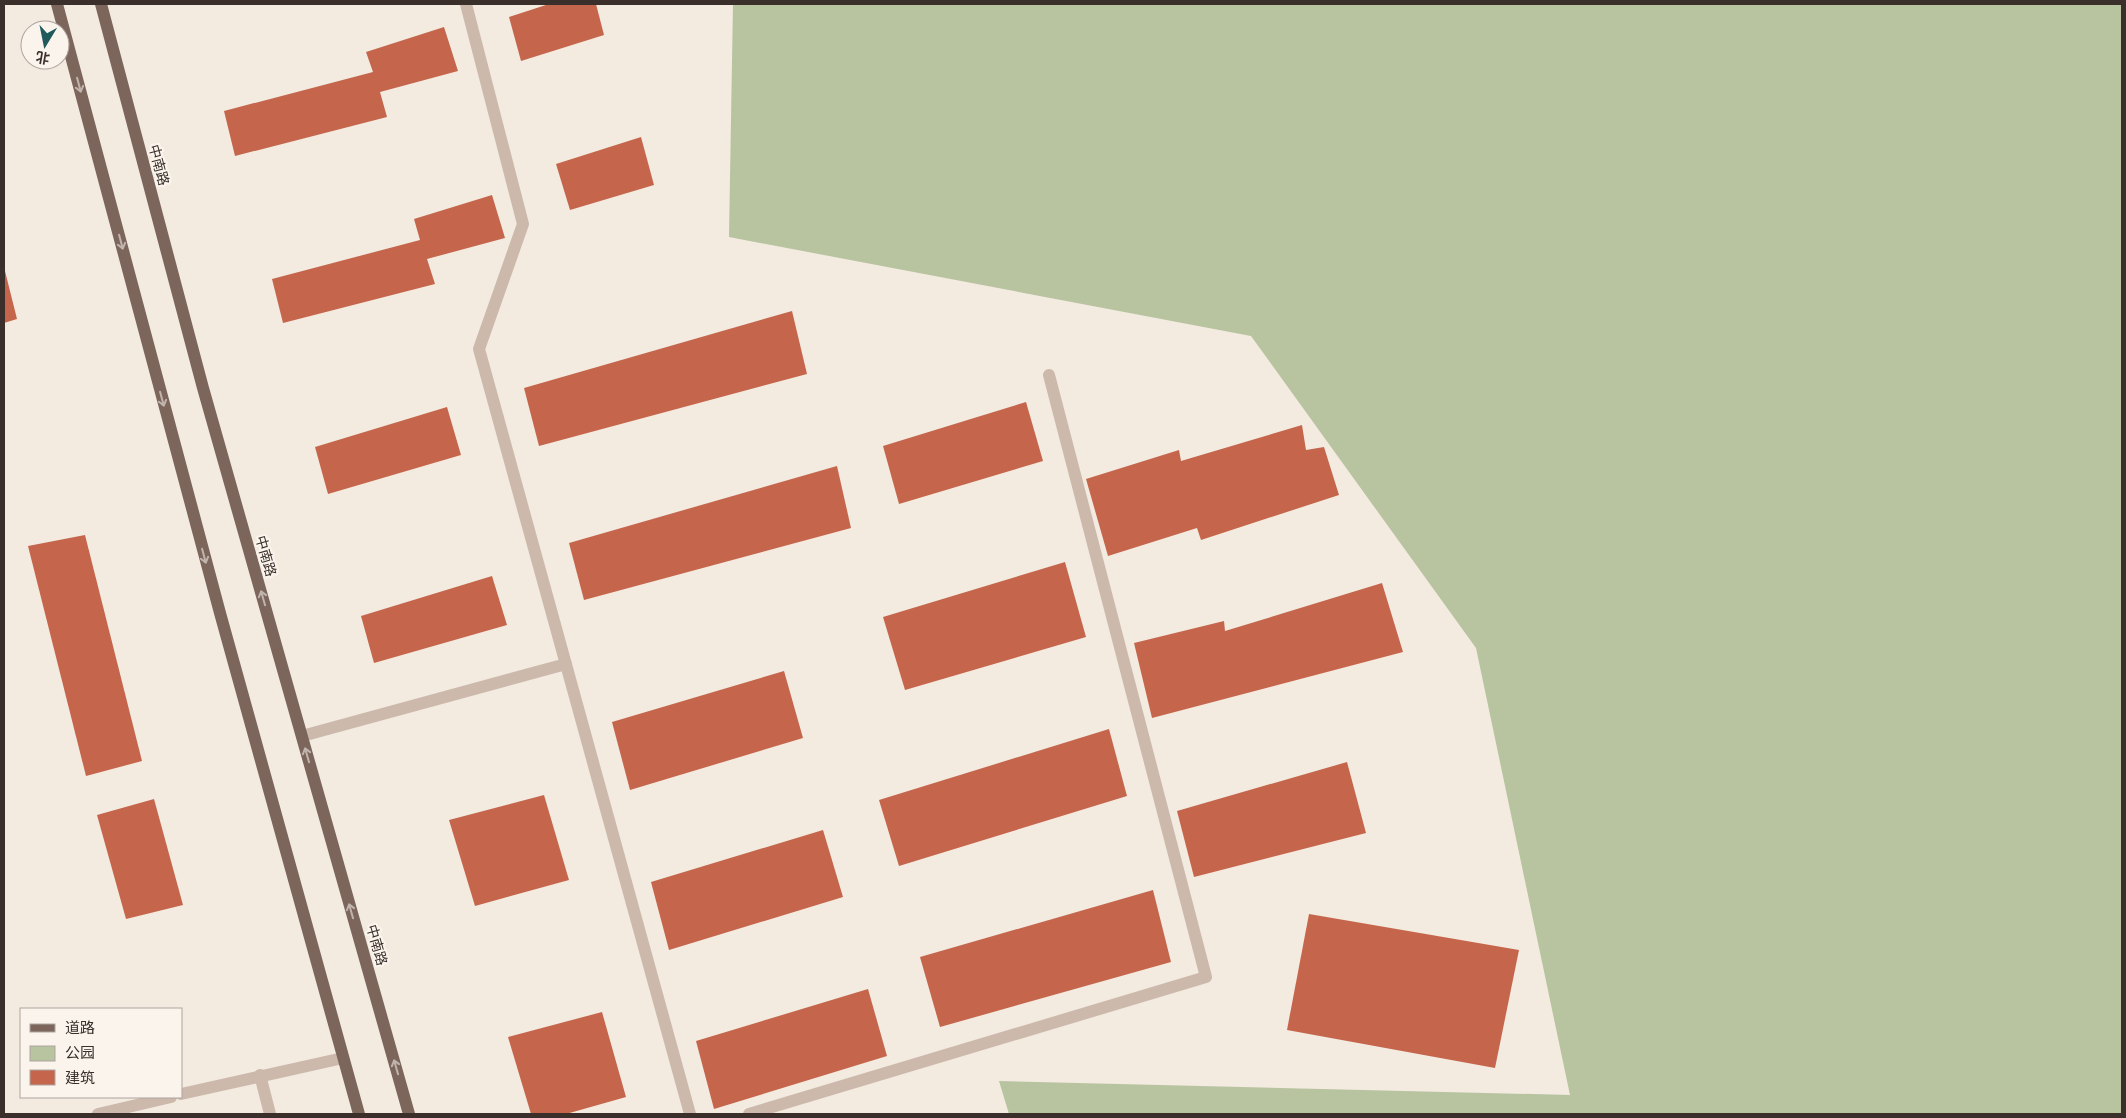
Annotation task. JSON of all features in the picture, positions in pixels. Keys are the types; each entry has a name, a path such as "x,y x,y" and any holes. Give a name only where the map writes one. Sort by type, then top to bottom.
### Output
{"main road":[{"path":"57,4 220,613 359,1114"},
{"name":"中南路","path":"101,4 203,388 409,1114"}],"street":[{"path":"466,4 523,224 479,349 690,1114"},
{"path":"749,1114 1206,977 1049,376"},
{"path":"302,736 566,664"},
{"path":"182,1094 343,1058"},
{"path":"260,1075 270,1114"},
{"path":"98,1114 167,1098"}],"green space":[{"path":"733,4 2122,4 2122,1114 1009,1114 999,1081 1570,1095 1476,648 1251,336 729,237"}],"building":[{"path":"549,4 596,4 604,35 521,61 509,17"},
{"path":"444,27 458,71 380,92 387,117 235,156 224,111 373,72 366,52"},
{"path":"641,137 654,185 570,210 556,164"},
{"path":"492,195 505,238 427,259 435,284 283,323 272,279 420,240 414,219"},
{"path":"4,267 17,319 4,323"},
{"path":"792,311 807,374 539,446 524,388"},
{"path":"1026,402 1043,461 899,504 883,446"},
{"path":"447,407 461,455 328,494 315,447"},
{"path":"1302,425 1306,450 1324,447 1339,495 1201,540 1197,528 1108,556 1086,479 1179,450 1181,461"},
{"path":"837,466 851,528 584,600 569,543"},
{"path":"85,535 142,761 86,776 28,546"},
{"path":"1065,562 1086,637 905,690 883,617"},
{"path":"492,576 507,625 374,663 361,616"},
{"path":"1382,583 1403,652 1152,718 1134,643 1224,621 1225,631"},
{"path":"784,671 803,738 630,790 612,722"},
{"path":"1109,729 1127,796 899,866 879,800"},
{"path":"1347,762 1366,833 1194,877 1177,811"},
{"path":"544,795 569,880 475,906 449,820"},
{"path":"154,799 183,905 126,919 97,815"},
{"path":"823,830 843,897 669,950 651,882"},
{"path":"1153,890 1171,962 940,1027 920,957"},
{"path":"1309,914 1519,950 1495,1068 1287,1030"},
{"path":"868,989 887,1056 714,1109 696,1041"},
{"path":"602,1012 626,1097 566,1114 531,1114 508,1037"}]}
